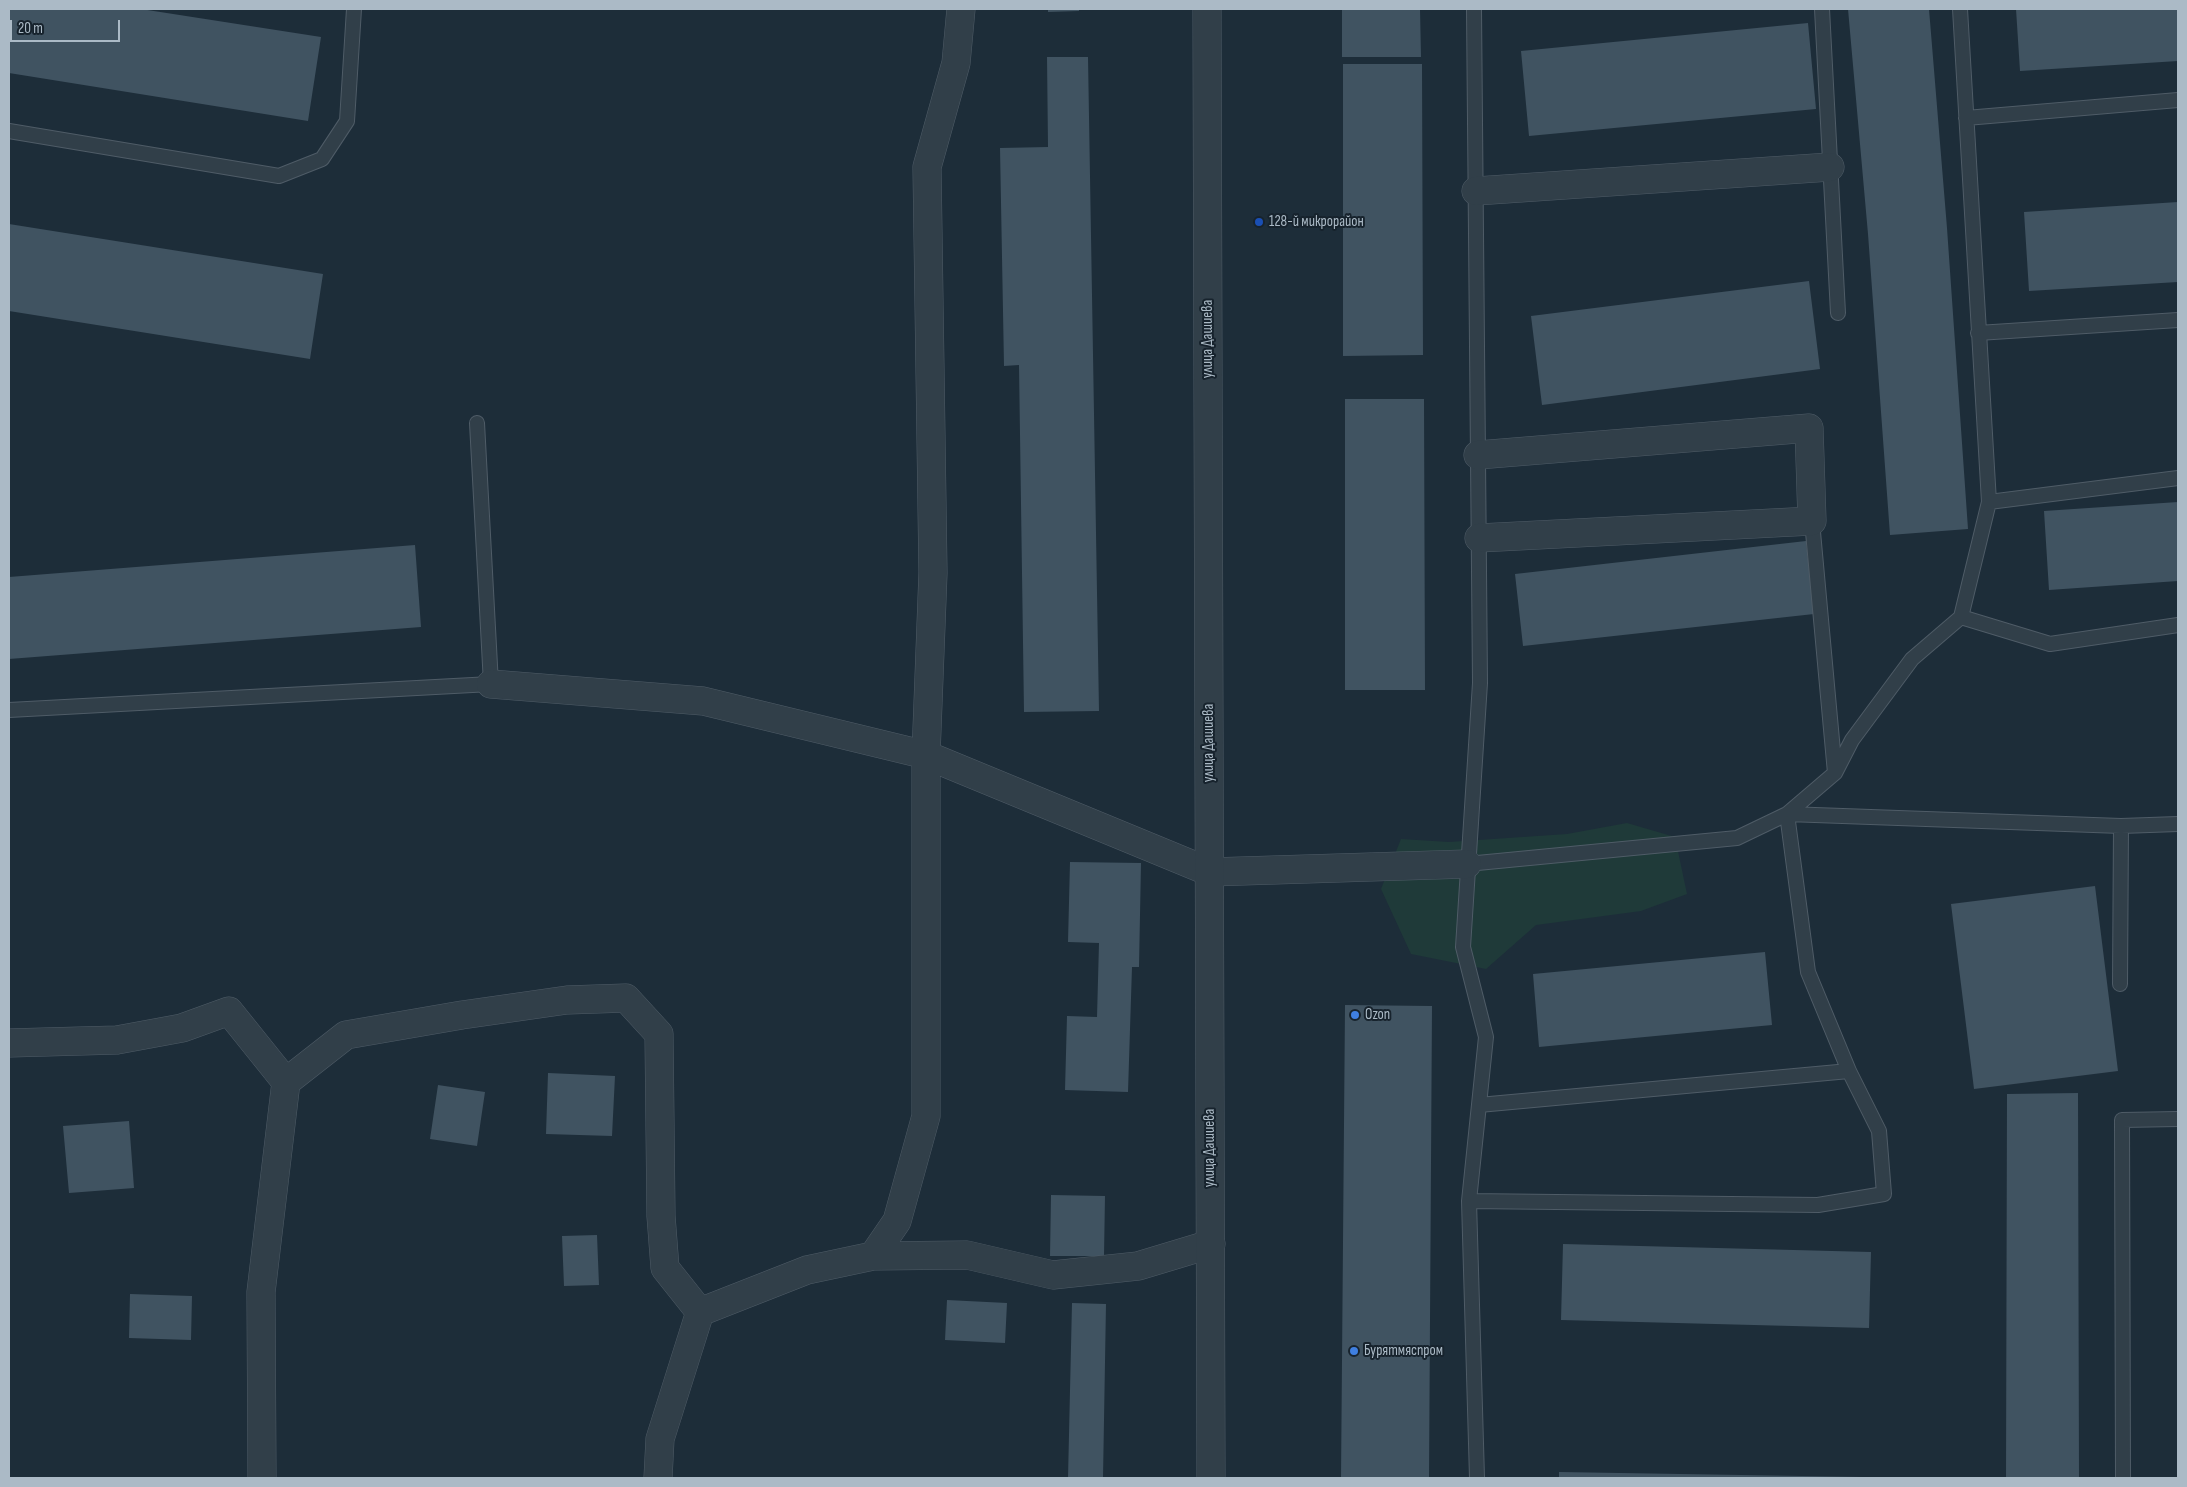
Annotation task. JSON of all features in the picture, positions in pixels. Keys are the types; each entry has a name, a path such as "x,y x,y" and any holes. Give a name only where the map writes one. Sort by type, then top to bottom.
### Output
{"street":[{"path":"873,1256 897,1221 926,1116 926,755 933,573 928,167 956,63 961,9"},
{"name":"улица Дашиева","path":"1208,9 1211,1478"},
{"path":"1476,191 1830,167"},
{"path":"1478,455 1809,428 1812,521 1479,538"},
{"path":"491,684 703,702 926,755 1210,872 1468,864"},
{"path":"262,1478 261,1292 286,1082 346,1035 462,1015 568,1000 626,998 659,1034 661,1216 665,1268 700,1312"},
{"path":"9,1043 117,1040 182,1028 229,1010 286,1082"},
{"path":"700,1312 808,1270 873,1256 966,1254 1053,1275 1138,1266 1211,1244"},
{"path":"658,1478 660,1439 700,1312"}],"lane":[{"path":"9,131 279,176 322,159 347,120 354,9"},
{"path":"1474,9 1480,683 1463,947 1486,1037 1469,1201 1477,1478"},
{"path":"1822,9 1838,313"},
{"path":"1468,864 1737,838 1787,814 1835,773 1852,740 1912,659 1961,617 1989,502 1960,9"},
{"path":"1966,118 2178,100"},
{"path":"1978,333 2178,320"},
{"path":"9,710 491,684 477,423"},
{"path":"1989,502 2178,478"},
{"path":"1812,521 1835,773"},
{"path":"1961,617 2050,644 2178,626"},
{"path":"1787,814 2121,826 2178,824"},
{"path":"1469,1201 1818,1205 1884,1194 1879,1131 1849,1071 1808,972 1787,814"},
{"path":"2120,984 2121,826"},
{"path":"1479,1105 1849,1071"},
{"path":"2123,1478 2122,1120 2178,1119"}],"green space":[{"path":"1627,823 1675,837 1687,894 1641,911 1536,925 1486,969 1411,954 1381,889 1401,839 1449,842 1567,834"}],"building":[{"path":"9,9 141,9 321,37 308,121 9,73"},
{"path":"1048,9 1079,9 1079,11 1048,12"},
{"path":"1342,9 1420,9 1421,57 1342,57"},
{"path":"1848,9 1929,9 1947,228 1968,529 1890,535 1868,234"},
{"path":"2016,9 2178,9 2178,61 2020,71"},
{"path":"1808,23 1816,109 1529,136 1521,51"},
{"path":"1047,57 1088,57 1099,711 1024,712 1019,365 1004,366 1000,148 1048,147"},
{"path":"1343,64 1422,64 1423,355 1343,356"},
{"path":"2178,202 2178,282 2029,291 2024,212"},
{"path":"9,224 323,274 310,359 9,311"},
{"path":"1809,281 1820,369 1542,405 1531,316"},
{"path":"1345,399 1424,399 1425,690 1345,690"},
{"path":"2178,502 2178,581 2049,590 2044,511"},
{"path":"1806,541 1814,614 1523,646 1515,574"},
{"path":"415,545 421,627 9,659 9,577"},
{"path":"1070,862 1141,863 1139,967 1132,967 1128,1092 1065,1090 1067,1016 1097,1017 1099,943 1068,942"},
{"path":"2095,886 2118,1071 1974,1089 1951,904"},
{"path":"1765,952 1772,1025 1539,1047 1533,974"},
{"path":"1345,1005 1432,1006 1429,1478 1341,1478"},
{"path":"548,1073 615,1076 612,1136 546,1134"},
{"path":"438,1085 485,1092 477,1146 430,1139"},
{"path":"2078,1093 2079,1478 2006,1478 2007,1094"},
{"path":"129,1121 134,1188 69,1193 63,1126"},
{"path":"1051,1195 1105,1196 1104,1256 1050,1256"},
{"path":"597,1235 599,1285 564,1286 562,1236"},
{"path":"1563,1244 1871,1252 1869,1328 1561,1320"},
{"path":"130,1294 192,1296 191,1340 129,1338"},
{"path":"947,1300 1007,1303 1005,1343 945,1340"},
{"path":"1072,1303 1106,1304 1103,1478 1068,1478"},
{"path":"1559,1472 1864,1477 1864,1478 1559,1478"}],"place":[{"name":"128-й микрорайон","path":"1259,222"},
{"name":"Ozon","path":"1355,1015"},
{"name":"Бурятмяспром","path":"1354,1351"}]}
